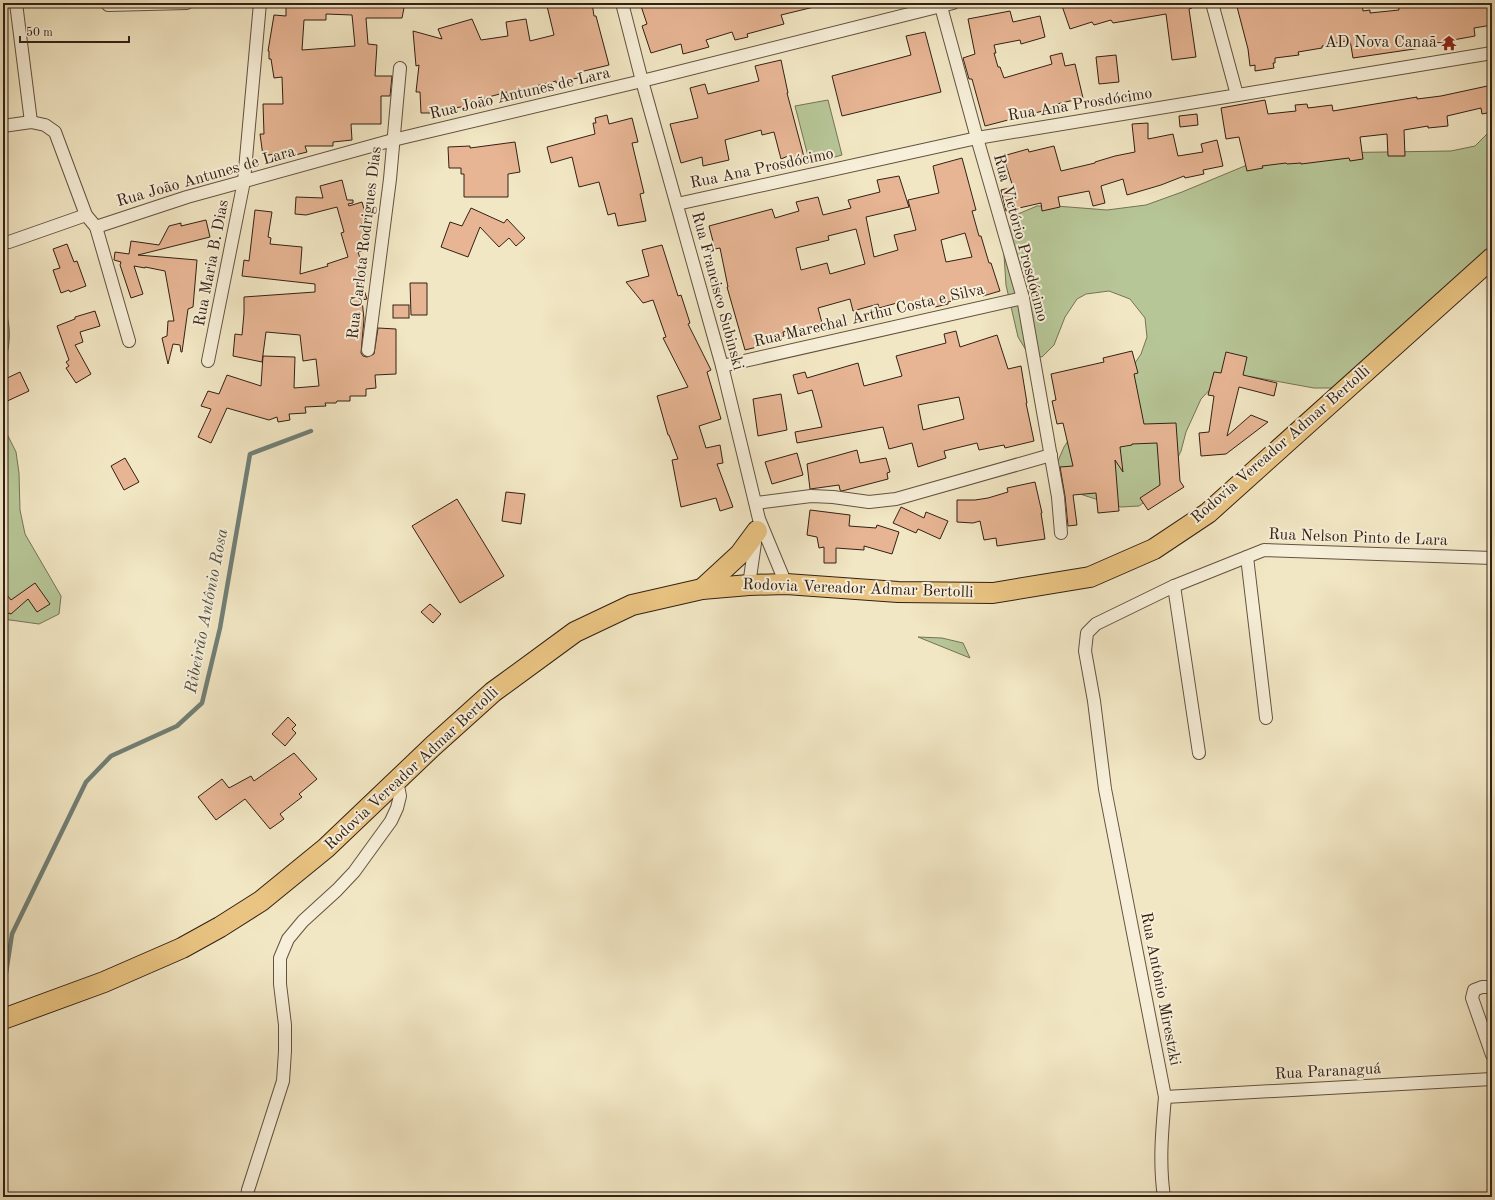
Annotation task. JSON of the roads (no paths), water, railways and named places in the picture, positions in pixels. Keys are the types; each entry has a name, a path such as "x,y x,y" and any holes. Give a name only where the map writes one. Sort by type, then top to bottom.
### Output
{"highway":[{"name":"Rodovia Vereador Admar Bertolli","path":"3,1019 133,970 182,948 220,927 261,901 326,848 432,746 493,692 576,632 632,605 702,589 749,585 786,584 898,592 993,593 1090,577 1154,549 1208,513 1492,258"},
{"path":"702,589 740,554 758,525"}],"street":[{"path":"16,3 31,122"},
{"path":"108,5 187,3"},
{"name":"Rua Maria B. Dias","path":"208,361 244,181 260,3"},
{"name":"Rua Francisco Subinski","path":"622,3 642,81 722,366 756,503 758,525 749,585"},
{"path":"1212,3 1237,95"},
{"name":"Rua João Antunes de Lara","path":"96,227 187,197 393,140 642,81 945,4"},
{"name":"Rua Victório Prosdócimo","path":"945,4 977,138 1023,298 1058,497 1061,532"},
{"name":"Rua Ana Prosdócimo","path":"677,204 977,138 1492,54"},
{"name":"Rua Carlota Rodrigues Dias","path":"368,350 381,254 400,68"},
{"path":"3,126 31,122 45,125 55,132 86,215 96,227 129,341"},
{"path":"9,242 86,215"},
{"name":"Rua Marechal Arthu Costa e Silva","path":"722,366 1023,298"},
{"path":"756,503 811,496 869,502 896,499 1051,455"},
{"name":"Rua Francisco Subinski","path":"758,525 786,584"},
{"name":"Rua Nelson Pinto de Lara","path":"1105,789 1094,702 1085,651 1087,633 1096,624 1174,586 1264,550 1492,558"},
{"path":"1247,556 1266,718"},
{"path":"1174,586 1200,753"},
{"path":"247,1197 282,1081 285,1052 280,984 280,958 288,938 303,921 350,876 391,821 397,808 400,796 397,781"},
{"name":"Rua Antônio Mirestzki","path":"1105,789 1165,1097 1161,1147 1164,1197"},
{"path":"1492,987 1474,990 1472,998 1492,1055"},
{"name":"Rua Paranaguá","path":"1165,1097 1492,1079"}],"waterway":[{"name":"Ribeirão Antônio Rosa","path":"6,973 12,934 86,782 111,756 177,726 202,703 220,628 250,454 311,431"}],"place":[{"name":"AD Nova Canaã","path":"1449,43"}]}
